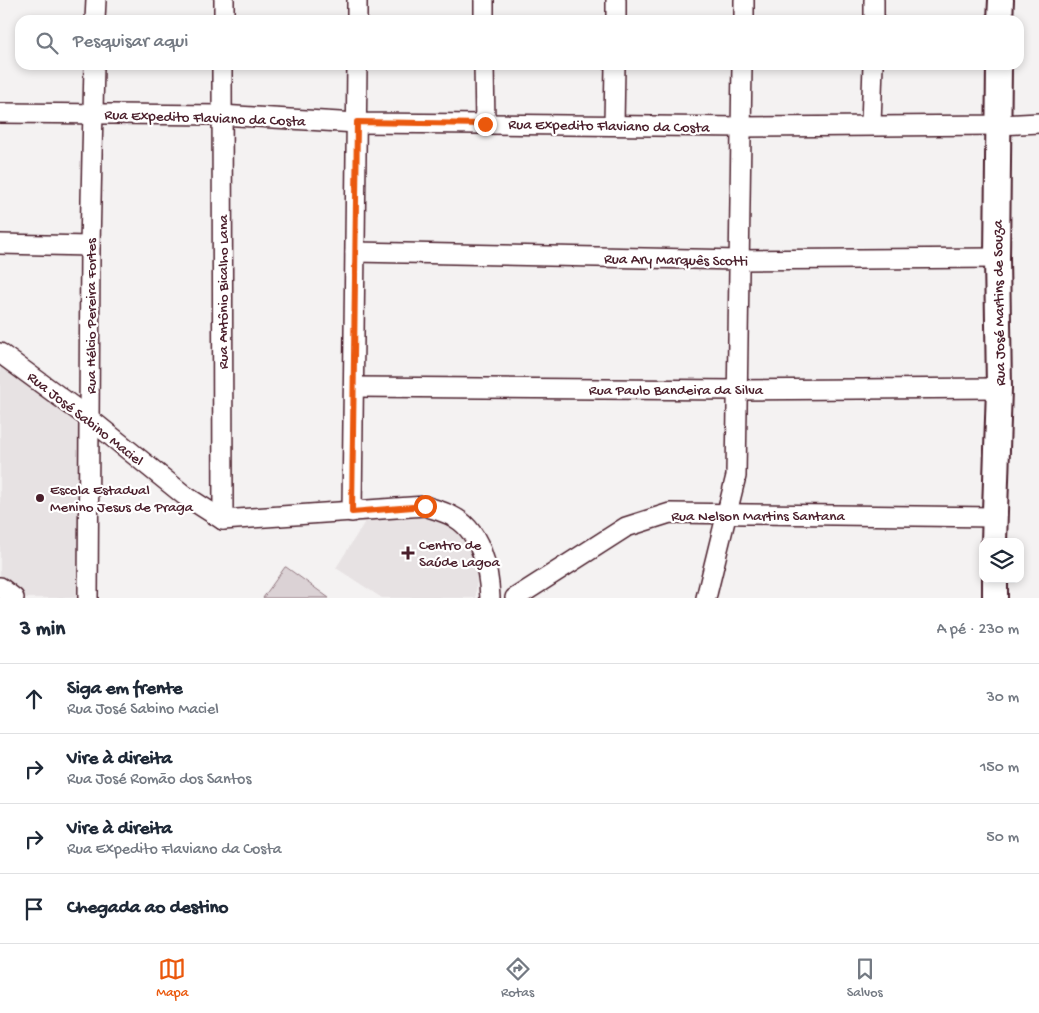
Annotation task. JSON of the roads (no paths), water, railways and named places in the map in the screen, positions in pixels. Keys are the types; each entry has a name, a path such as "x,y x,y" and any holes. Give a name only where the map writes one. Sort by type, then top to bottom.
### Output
{"street":[{"path":"95,15 96,0"},
{"path":"224,0 224,15"},
{"path":"357,0 357,15"},
{"path":"484,0 484,15"},
{"path":"616,0 616,15"},
{"path":"744,0 744,15"},
{"path":"874,0 874,15"},
{"path":"1000,15 1001,0"},
{"name":"Rua Hélcio Pereira Fortes","path":"88,598 90,246 94,70"},
{"name":"Rua Antônio Bicalho Lana","path":"222,70 223,520"},
{"path":"352,512 357,70"},
{"path":"484,70 485,124"},
{"path":"614,126 615,70"},
{"path":"706,598 736,476 742,70"},
{"path":"871,125 873,70"},
{"name":"Rua José Martins de Souza","path":"994,538 999,388 997,258 999,70"},
{"name":"Rua Expedito Flaviano da Costa","path":"0,113 221,116 357,122 614,126 741,127 1039,123"},
{"path":"0,244 90,246"},
{"name":"Rua Ary Marquês Scotti","path":"355,252 740,260 997,258"},
{"name":"Rua José Sabino Maciel","path":"0,353 90,419 184,495 223,520"},
{"name":"Rua Paulo Bandeira da Silva","path":"354,387 738,390 999,388"},
{"path":"223,520 425,506 452,516 474,536 489,573 490,598"},
{"name":"Rua Nelson Martins Santana","path":"515,598 626,528 670,513 994,517"},
{"path":"995,583 995,598"},
{"path":"0,587 14,598"}],"place":[{"name":"Escola Estadual Menino Jesus de Praga","path":"40,498"},
{"name":"Centro de Saúde Lagoa","path":"408,553"}]}
